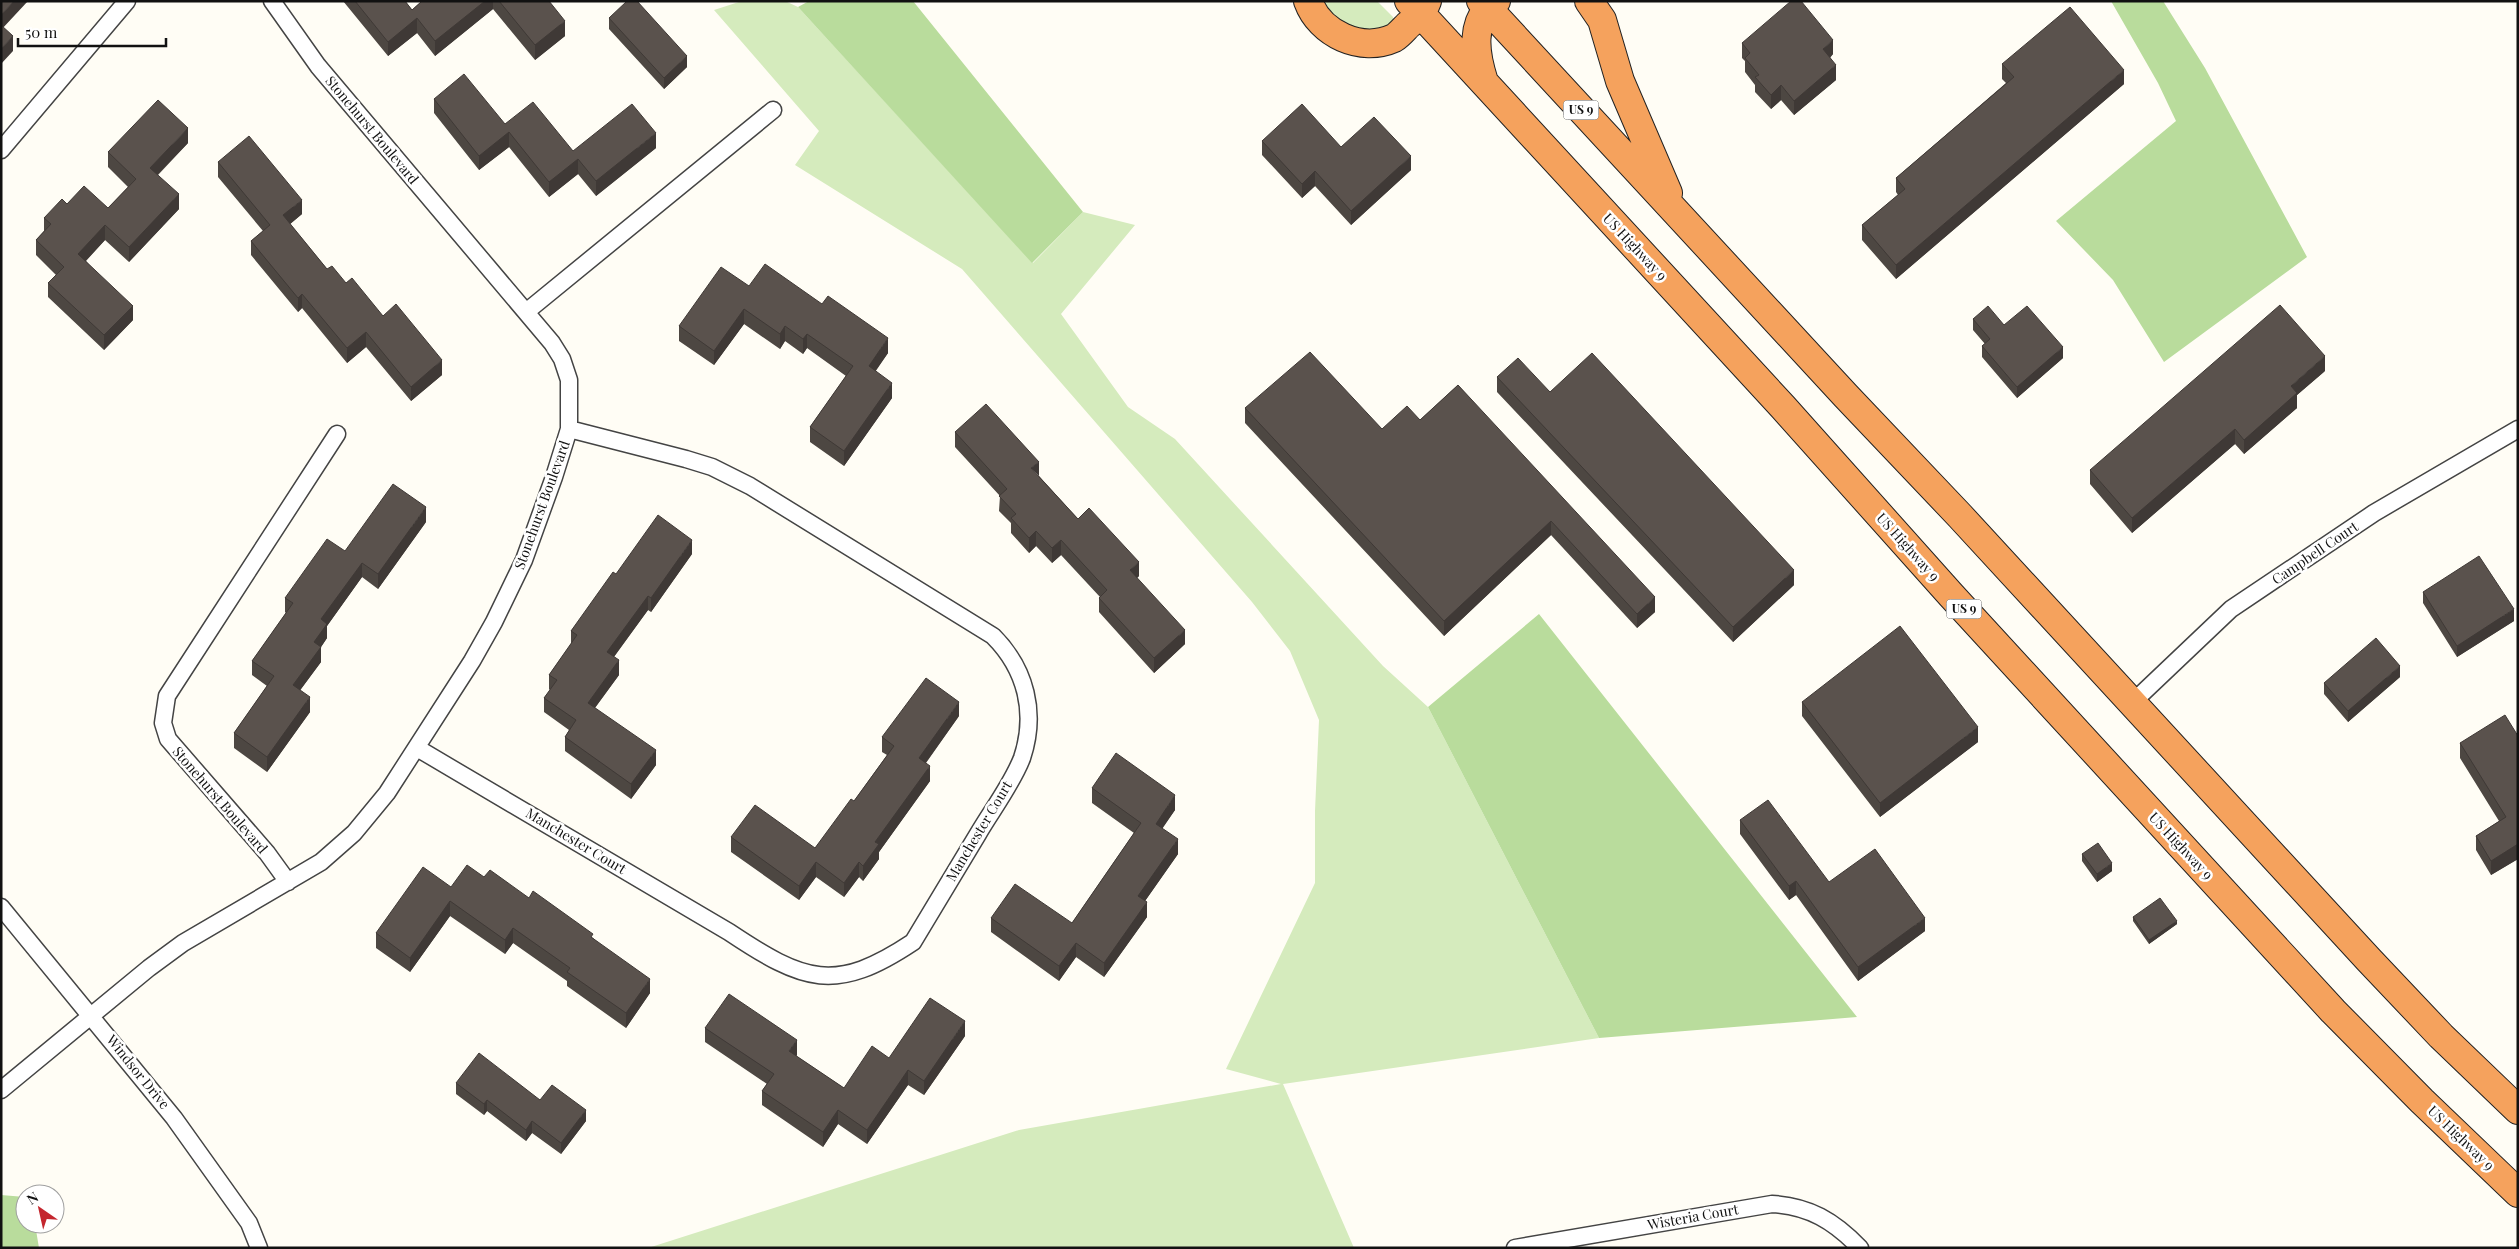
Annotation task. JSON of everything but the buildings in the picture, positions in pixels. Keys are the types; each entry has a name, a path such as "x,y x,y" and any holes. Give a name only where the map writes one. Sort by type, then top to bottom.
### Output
{"highway":[{"path":"1308,1 1318,19 1330,31 1345,39 1365,43 1382,42 1395,37 1419,6"},
{"path":"1589,1 1602,20 1620,81 1676,212"},
{"path":"1484,84 1476,58 1476,34 1488,3"},
{"name":"US 9","path":"1488,3 1676,212 2369,960 2441,1036 2518,1110"},
{"name":"US Highway 9","path":"1419,6 1484,84 1777,400 1951,595 2333,1011 2422,1102 2518,1193"}],"street":[{"path":"1,150 127,1"},
{"name":"Stonehurst Boulevard","path":"1,1090 91,1015 184,943 321,862 354,833 387,793 472,661 524,560 569,429 569,380 562,359 526,312 318,66 272,1"},
{"path":"526,312 773,110"},
{"name":"Manchester Court","path":"417,748 446,762 730,932 767,958 801,972 822,976 846,974 866,969 885,960 913,942 1018,767 1029,732 1029,702 1018,670 1007,650 993,636 750,486 712,468 686,459 569,429"},
{"name":"Campbell Court","path":"2132,703 2231,609 2374,513 2518,429"},
{"name":"Stonehurst Boulevard","path":"288,882 267,854 168,739 163,723 168,696 337,434"},
{"name":"Windsor Drive","path":"1,907 174,1118 249,1223 258,1248"},
{"name":"Wisteria Court","path":"1514,1248 1772,1204 1789,1205 1821,1216 1835,1224 1860,1248"}],"green space":[{"path":"742,1 785,1 798,7 1033,263 1083,212 1135,225 1061,314 1128,407 1175,439 1383,666 1428,707 1599,1038 1283,1084 1354,1248 648,1248 1019,1130 1281,1084 1226,1069 1315,883 1315,811 1319,720 1290,651 1252,602 962,269 795,165 819,131 714,10"},
{"path":"809,1 913,1 1083,212 1032,263 798,7"},
{"path":"1319,1 1377,1 1393,17 1394,23 1382,28 1357,30 1345,26 1338,21"},
{"path":"2111,1 2163,1 2205,68 2307,257 2164,362 2113,280 2056,221 2176,121 2158,83"},
{"path":"1539,614 1857,1017 1599,1038 1428,707"},
{"path":"1,1195 15,1196 15,1234 37,1234 39,1248 1,1248"}]}
